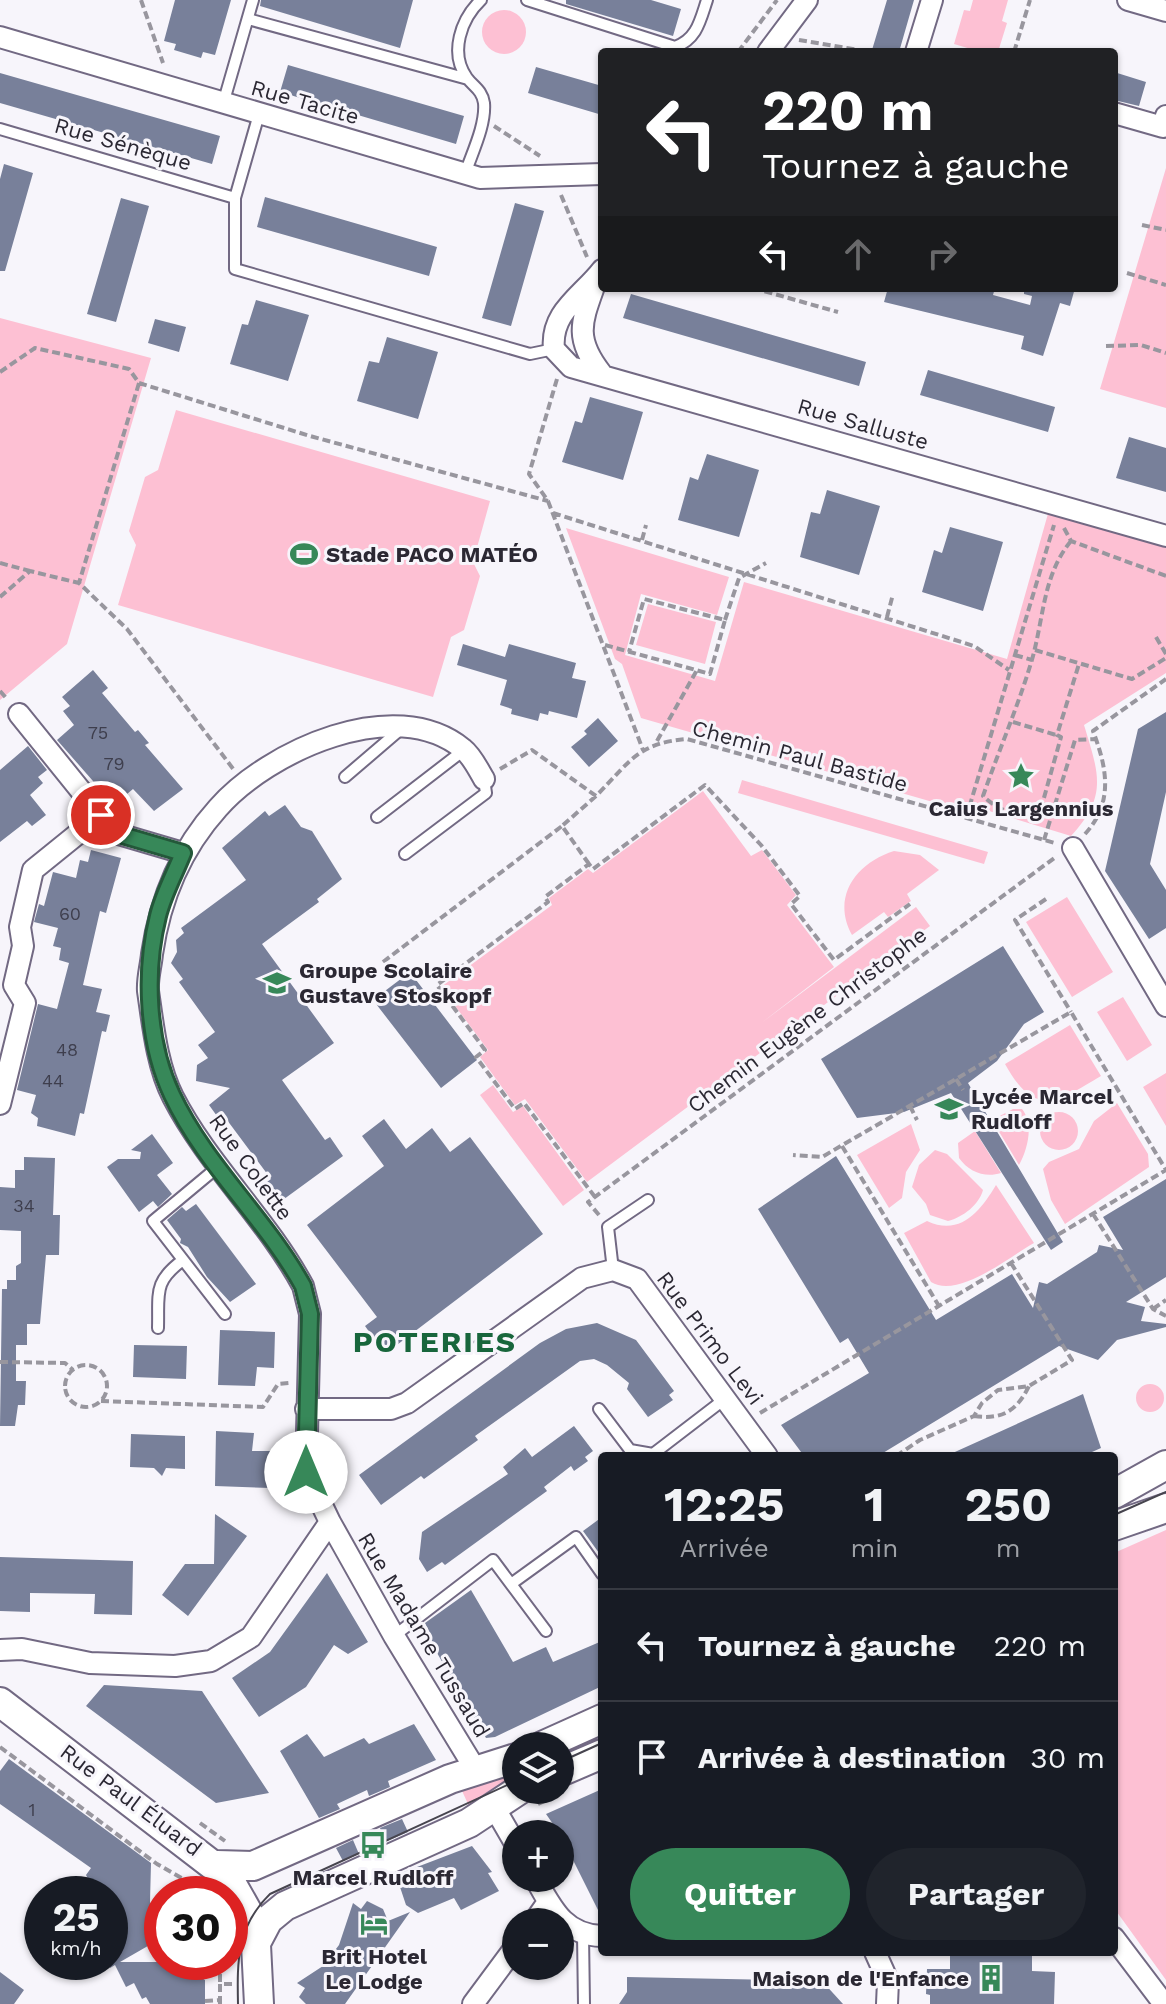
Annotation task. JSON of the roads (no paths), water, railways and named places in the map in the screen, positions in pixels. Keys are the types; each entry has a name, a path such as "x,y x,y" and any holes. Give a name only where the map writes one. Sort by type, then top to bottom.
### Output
{"street":[{"path":"771,48 807,0"},
{"path":"917,48 932,0"},
{"path":"1128,0 1166,11"},
{"name":"Rue Tacite","path":"0,37 465,174 488,179 598,174"},
{"path":"1118,114 1163,127 1166,116"},
{"path":"558,355 554,333 566,308 598,275"},
{"path":"598,277 584,316 581,340 601,373"},
{"name":"Rue Salluste","path":"558,355 580,370 601,373 1166,536"},
{"path":"19,714 115,833 183,853"},
{"name":"Rue Colette","path":"330,1522 306,1472 310,1314 303,1286 173,1097 163,1073 148,987 158,914 183,853 219,806 268,766 328,735 367,727 434,732 464,750 484,779"},
{"path":"0,1104 25,1003 14,985 23,946 20,927 33,870 101,815"},
{"path":"1073,848 1166,1006"},
{"path":"306,1409 391,1409 407,1403 582,1278 613,1270"},
{"name":"Rue Primo Levi","path":"613,1270 637,1279 764,1452"},
{"path":"1118,1492 1166,1465"},
{"path":"1118,1525 1166,1508"},
{"path":"0,1650 22,1649 90,1663 175,1666 211,1661 251,1637 330,1522"},
{"name":"Rue Madame Tussaud","path":"330,1522 394,1636 477,1772"},
{"name":"Rue Paul Éluard","path":"0,1702 217,1865 246,1905 258,1939 259,2004"},
{"path":"573,1732 598,1721"},
{"path":"574,1766 598,1756"},
{"path":"217,1865 253,1866 450,1779 502,1763"},
{"path":"258,1939 268,1920 285,1906 469,1823 502,1802"},
{"path":"494,1807 502,1821"},
{"path":"543,1892 565,1925 593,1936"},
{"path":"544,1908 548,1902"},
{"path":"1118,1943 1164,2004"},
{"path":"877,1956 888,1981 887,2004"},
{"path":"473,2004 502,1965"}],"lane":[{"path":"223,104 253,0"},
{"path":"465,174 483,118 484,102 480,89 468,79 458,59 458,45 471,9 481,0"},
{"path":"527,0 675,47 687,42 696,33 707,0"},
{"path":"248,19 468,79"},
{"path":"259,114 235,198 235,269 530,354 558,355"},
{"name":"Rue Sénèque","path":"0,129 235,198"},
{"path":"345,777 402,729"},
{"path":"377,817 464,750"},
{"path":"405,854 486,793 484,779"},
{"path":"219,1166 153,1221 225,1314"},
{"path":"613,1270 608,1227 648,1200"},
{"path":"158,1328 159,1285 163,1275 183,1260"},
{"path":"656,1452 726,1398"},
{"path":"599,1409 630,1450 642,1452"},
{"path":"511,1584 576,1537 598,1568"},
{"path":"394,1636 493,1560 546,1631"},
{"path":"584,2004 593,1936"}],"tram line":[{"path":"1118,1513 1166,1492"},
{"path":"574,1756 598,1745"},
{"path":"238,2004 241,1944 251,1918 270,1894 502,1787"}],"place":[{"name":"Stade PACO MATÉO","path":"304,554"},
{"name":"Caius Largennius","path":"1021,776"},
{"name":"Groupe Scolaire Gustave Stoskopf","path":"277,983"},
{"name":"Lycée Marcel Rudloff","path":"949,1109"},
{"name":"Marcel Rudloff","path":"373,1845"},
{"name":"Brit Hotel Le Lodge","path":"374,1924"},
{"name":"Maison de l'Enfance","path":"991,1978"}],"district":[{"name":"POTERIES","path":"435,1341"}]}
